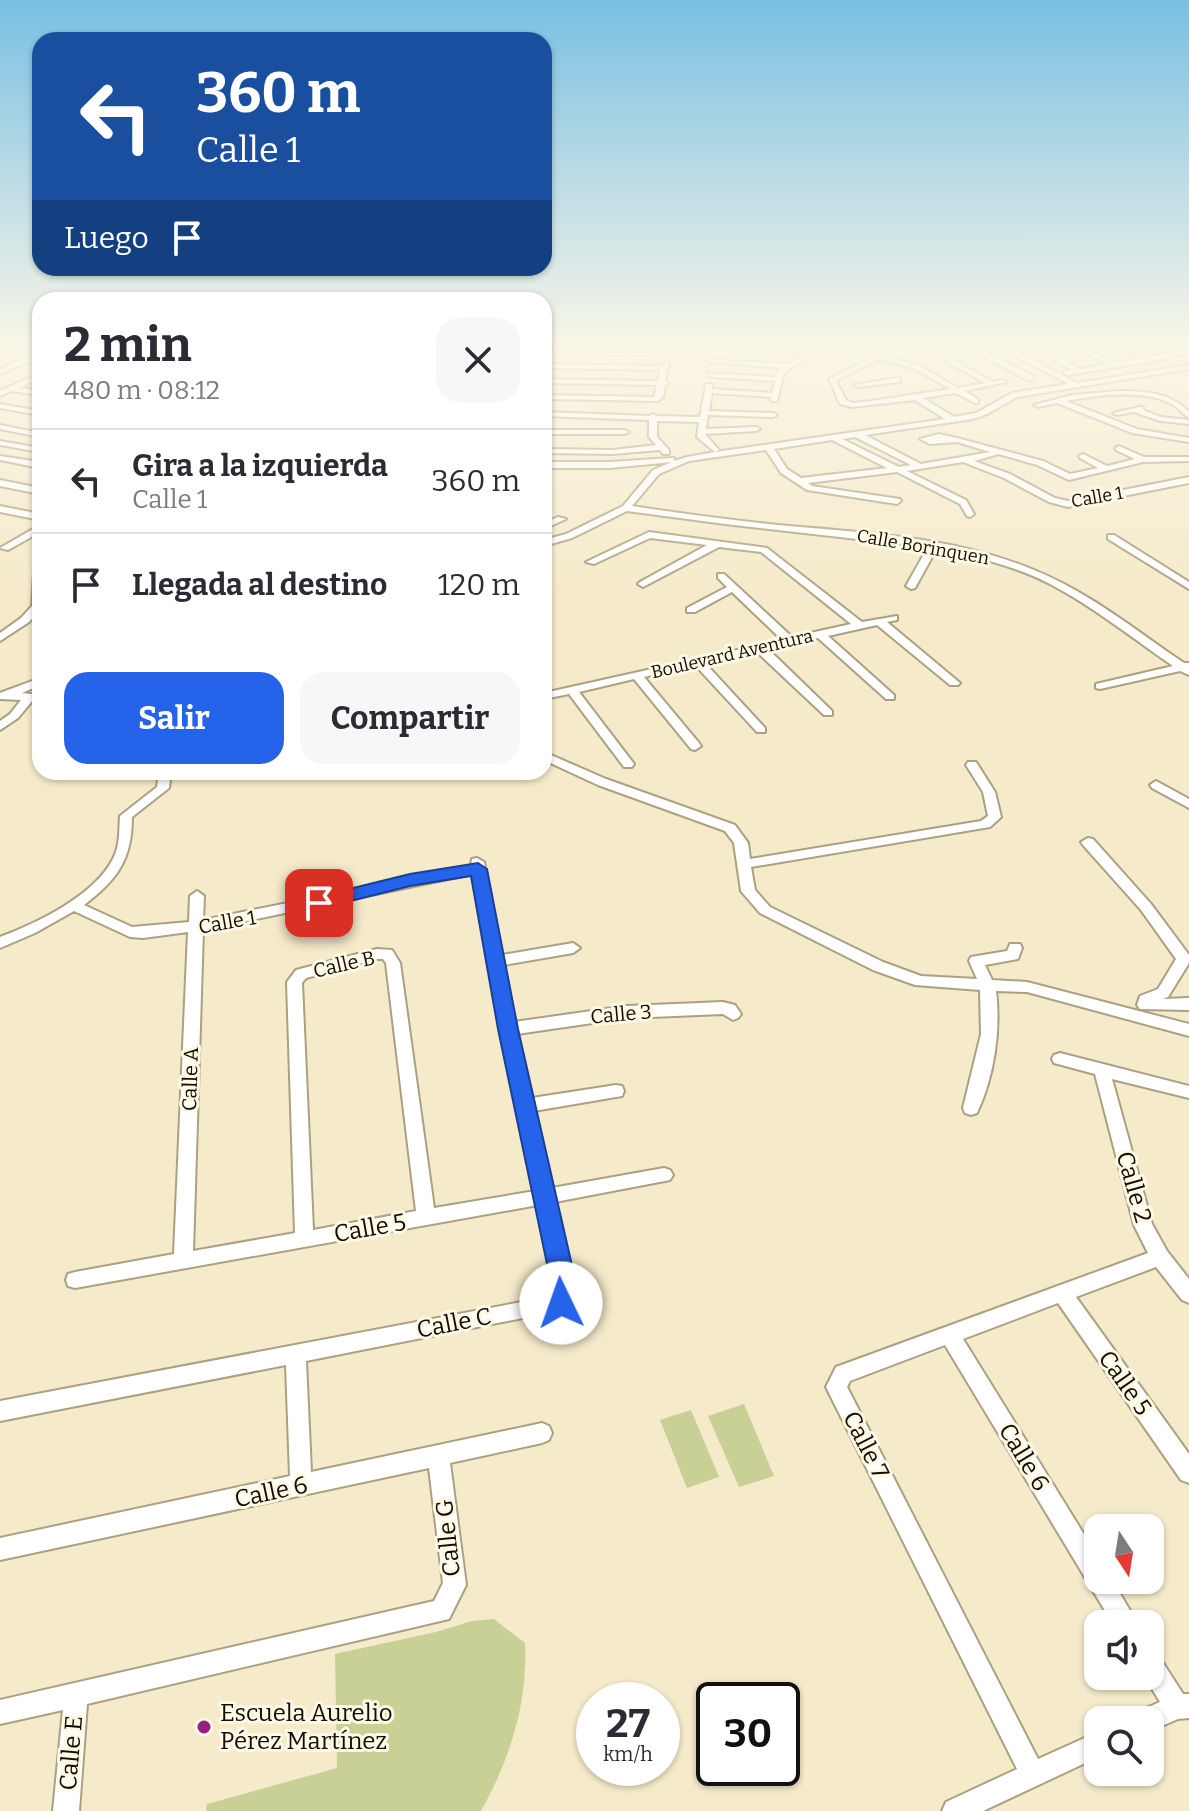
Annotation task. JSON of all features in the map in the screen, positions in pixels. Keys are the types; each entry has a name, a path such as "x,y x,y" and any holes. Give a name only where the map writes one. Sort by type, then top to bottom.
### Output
{"street":[{"path":"8,429 32,433"},
{"path":"604,429 604,433"},
{"path":"552,451 664,450 653,437 653,429"},
{"path":"704,429 701,437 711,448"},
{"path":"703,432 756,429"},
{"path":"552,465 637,464 687,459 899,429"},
{"path":"1129,429 1189,440"},
{"path":"552,432 625,432"},
{"path":"858,435 919,467"},
{"path":"834,438 963,502 970,514"},
{"path":"957,440 1040,463 1068,477 1143,460 1189,459"},
{"path":"0,443 32,449"},
{"path":"768,446 779,466 811,489 897,501"},
{"path":"1119,448 1143,460"},
{"path":"801,481 919,467 1000,451"},
{"path":"1083,456 1106,469"},
{"path":"0,458 32,464"},
{"path":"552,541 569,536 626,508 656,472 687,459"},
{"name":"Calle 1","path":"964,460 1007,476 1056,502 1068,504 1189,480"},
{"path":"637,464 651,467 656,472"},
{"path":"0,483 32,489"},
{"name":"Calle Borinquen","path":"626,508 934,545 995,559 1060,585 1187,668"},
{"path":"0,509 32,515"},
{"path":"552,523 561,519"},
{"path":"5,548 32,533"},
{"path":"591,562 649,535 770,552 859,625"},
{"path":"1111,537 1189,586"},
{"path":"643,584 719,543"},
{"path":"911,586 934,545"},
{"path":"721,576 790,641"},
{"path":"691,610 733,588"},
{"path":"0,638 32,612"},
{"name":"Boulevard Aventura","path":"552,692 893,618"},
{"path":"25,620 32,622"},
{"path":"879,621 954,683"},
{"path":"820,634 890,697"},
{"path":"760,648 828,713"},
{"path":"698,662 761,730"},
{"path":"1100,686 1187,668"},
{"path":"636,675 695,746"},
{"path":"3,696 32,684"},
{"path":"571,689 628,764"},
{"path":"3,696 32,697"},
{"path":"0,726 32,700"},
{"path":"552,760 602,782 730,828 741,843 748,891 765,910 878,966 920,981 1027,987 1144,1012 1189,1030"},
{"path":"744,864 985,824 995,817 995,807 972,765"},
{"path":"0,943 73,905 95,889 116,866 126,841 126,816 163,788 164,780"},
{"path":"1156,785 1189,804"},
{"path":"1088,842 1146,907 1184,959 1163,993 1145,1000 1144,1012"},
{"name":"Calle 1","path":"73,905 130,932 197,928 478,866"},
{"name":"Calle C","path":"0,1411 561,1303 564,1283 508,1029 498,961 478,866"},
{"name":"Calle A","path":"183,1261 197,896"},
{"path":"498,961 573,948"},
{"path":"971,1108 984,1059 988,987 976,961 1013,955 1015,948"},
{"name":"Calle B","path":"304,1239 294,982 301,974 377,954 387,954 393,963 426,1218"},
{"path":"1144,1012 1189,1004"},
{"name":"Calle 3","path":"508,1029 723,1008 730,1009 733,1014"},
{"path":"1060,1059 1189,1092"},
{"name":"Calle 2","path":"1102,1070 1143,1225 1160,1257 1189,1294"},
{"path":"525,1106 610,1098"},
{"name":"Calle 5","path":"75,1280 664,1175"},
{"name":"Calle 7","path":"1033,1775 836,1387 843,1374 1160,1257"},
{"name":"Calle 5","path":"1062,1293 1189,1472"},
{"name":"Calle 6","path":"950,1335 1084,1554"},
{"path":"296,1354 301,1486"},
{"name":"Calle 6","path":"0,1549 542,1433"},
{"name":"Calle G","path":"76,1694 441,1611 455,1585 438,1456"},
{"path":"1164,1681 1183,1706 1164,1714"},
{"path":"0,1712 76,1694"},
{"name":"Calle E","path":"66,1811 76,1694"},
{"path":"955,1811 1084,1751"}],"green space":[{"path":"744,1404 774,1476 739,1487 708,1416"},
{"path":"691,1410 719,1477 687,1488 660,1420"},
{"path":"494,1619 525,1643 525,1665 515,1730 501,1771 481,1811 206,1811 207,1804 337,1768 335,1654 472,1621"}],"place":[{"name":"Escuela Aurelio Pérez Martínez","path":"204,1727"}],"route":[{"path":"319,903 410,880 478,869 498,961 508,1029 564,1283 561,1303"}]}
